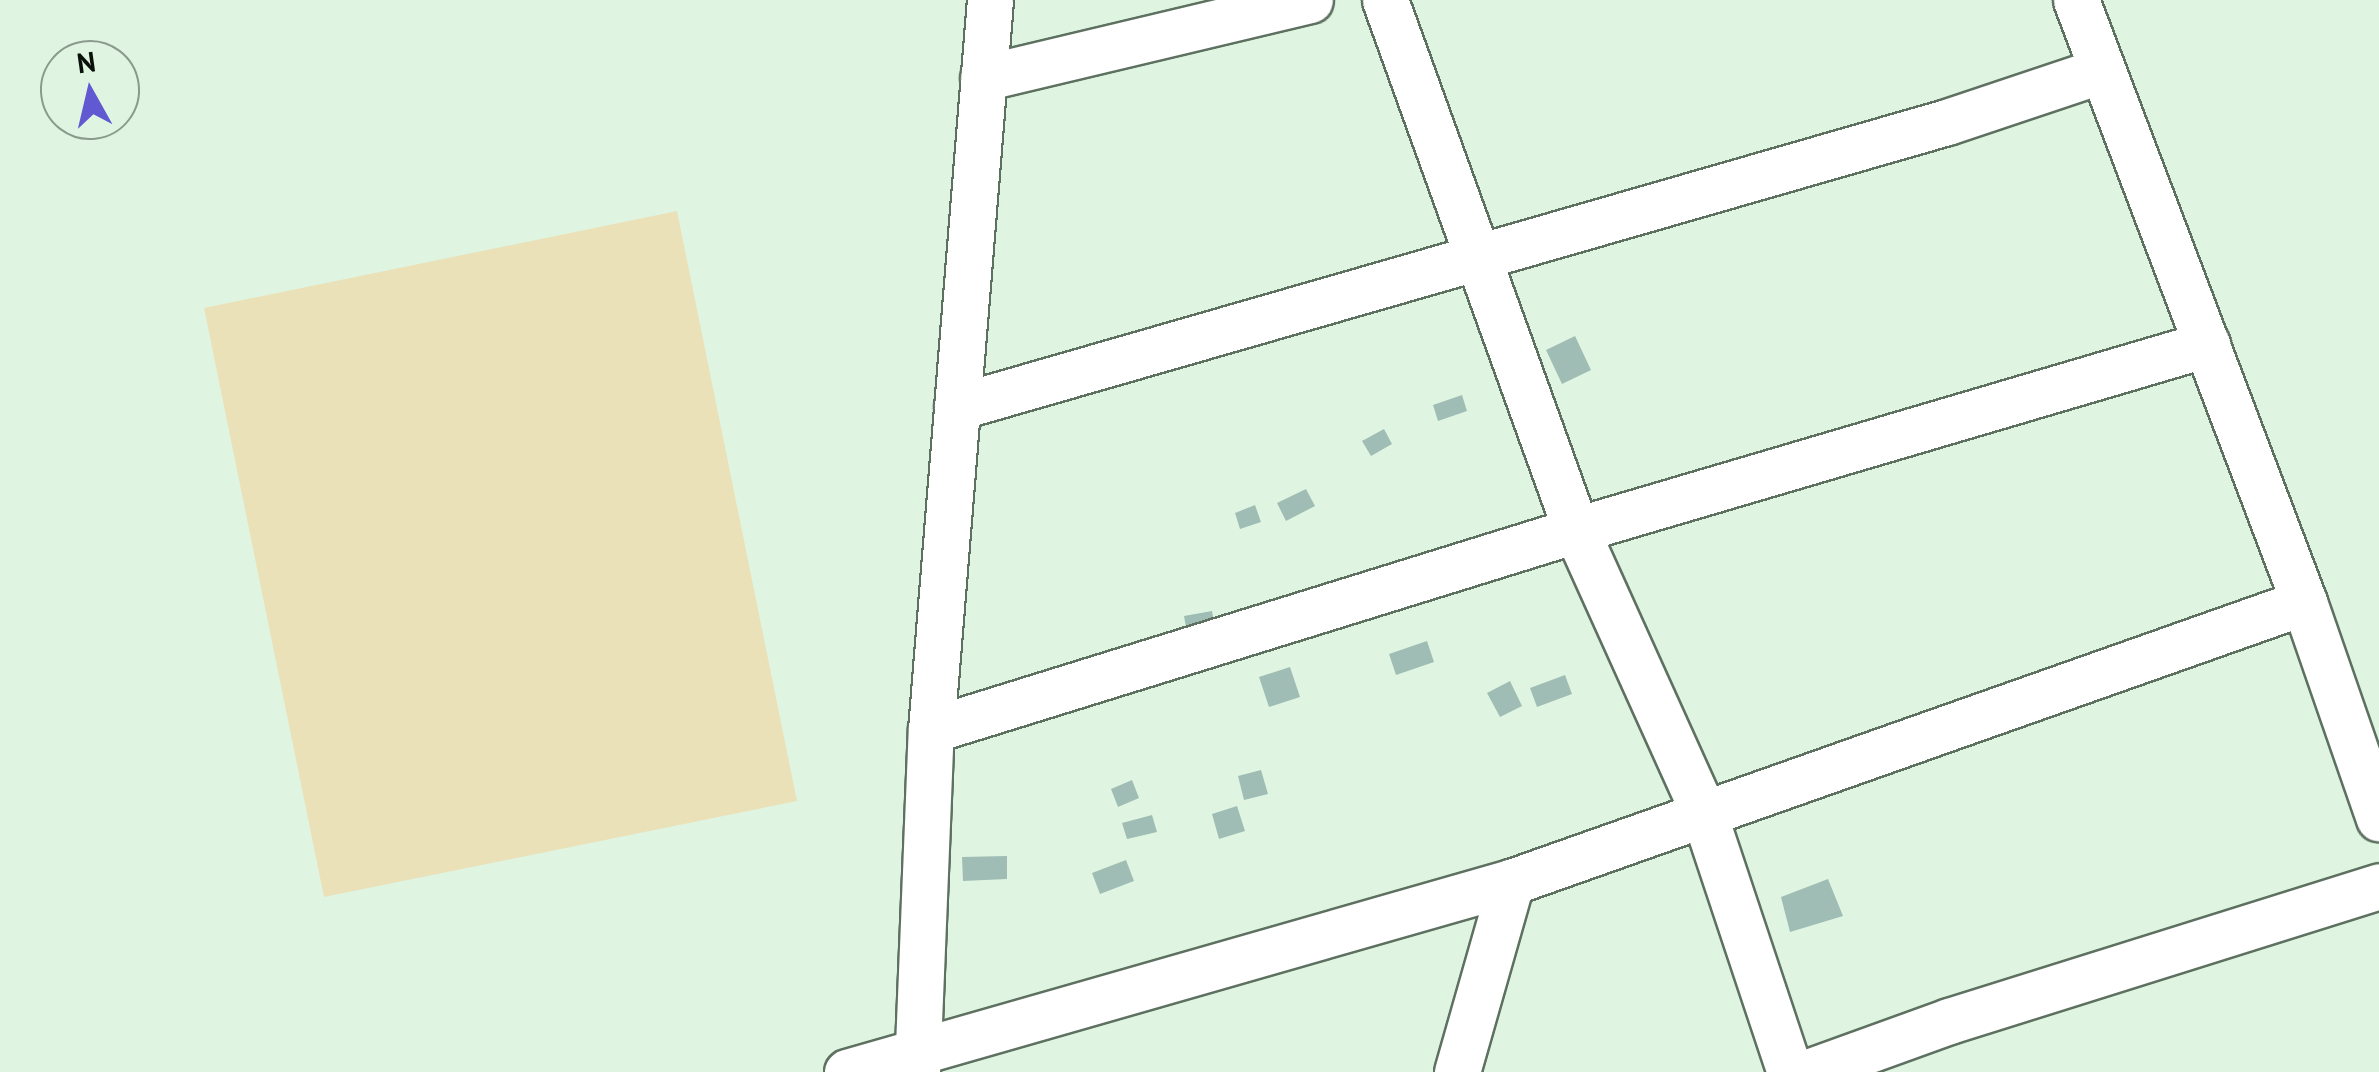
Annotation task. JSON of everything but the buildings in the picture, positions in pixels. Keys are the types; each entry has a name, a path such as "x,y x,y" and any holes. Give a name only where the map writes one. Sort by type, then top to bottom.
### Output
{"street":[{"path":"917,1064 931,730 990,0"},
{"path":"982,78 1310,0"},
{"path":"1385,0 1576,530 1704,814 1790,1072"},
{"path":"2076,0 2304,602 2379,818"},
{"path":"957,407 1947,122 2102,70"},
{"path":"931,730 1576,530 2207,344"},
{"path":"847,1072 917,1064 1511,882 2304,602"},
{"path":"1457,1072 1511,882"},
{"path":"1808,1072 1949,1022 2379,886"}],"shaded area":[{"path":"677,211 797,801 324,897 204,308"}]}
